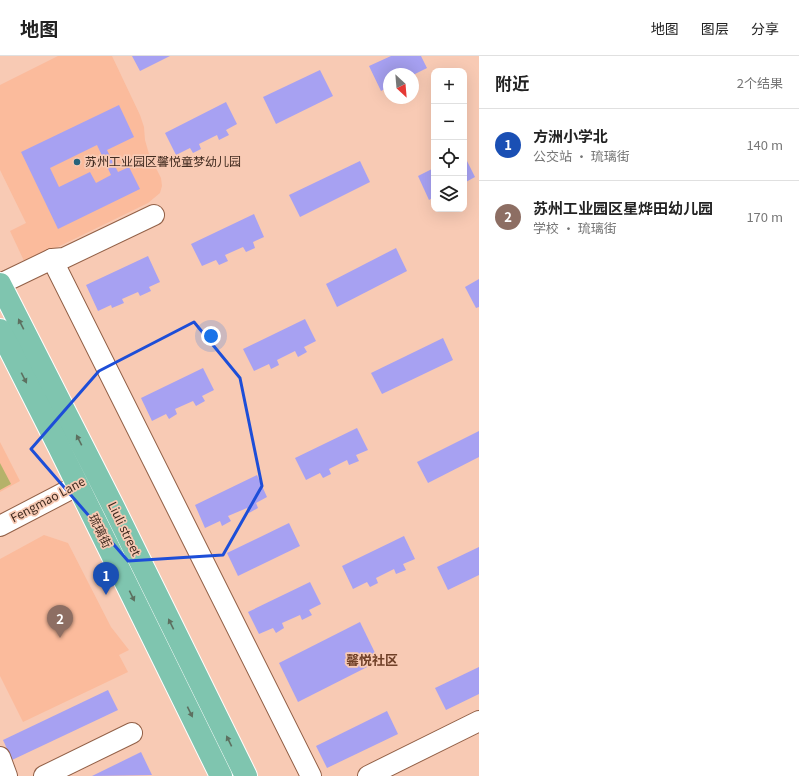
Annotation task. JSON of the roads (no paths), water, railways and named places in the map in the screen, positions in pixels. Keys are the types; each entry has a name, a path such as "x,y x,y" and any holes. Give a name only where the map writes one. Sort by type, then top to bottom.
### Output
{"main road":[{"name":"Liuli street","path":"3,289 114,508 246,776"},
{"name":"琉璃街","path":"0,330 221,776"}],"street":[{"path":"3,289 154,215"},
{"path":"58,262 311,776"},
{"name":"Fengmao Lane","path":"0,526 97,475"},
{"path":"368,776 479,721"},
{"path":"44,776 132,733"},
{"path":"0,757 7,776"}],"place":[{"name":"苏州工业园区馨悦童梦幼儿园","path":"77,162"},
{"name":"方洲小学北","path":"106,595"},
{"name":"苏州工业园区星烨田幼儿园","path":"60,638"}],"district":[{"name":"馨悦社区","path":"372,660"}]}
